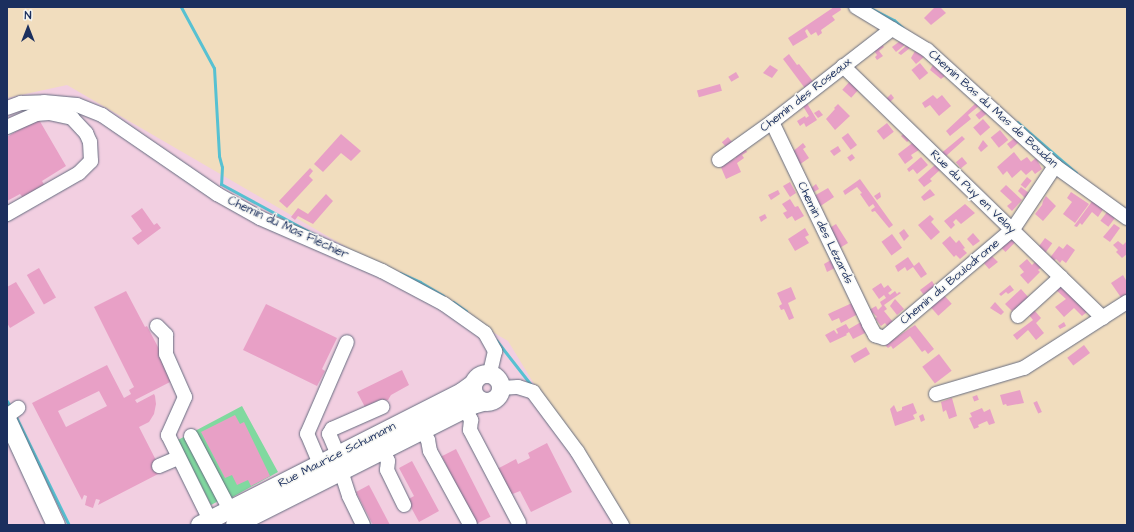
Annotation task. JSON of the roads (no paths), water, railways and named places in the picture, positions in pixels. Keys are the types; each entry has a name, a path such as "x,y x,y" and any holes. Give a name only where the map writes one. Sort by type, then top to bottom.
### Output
{"main road":[{"path":"490,373 498,378 502,388 497,398 493,401 483,402 475,396 473,384 479,375 490,373"},
{"name":"Rue Maurice Schumann","path":"205,523 232,518 340,463 462,392 473,384"},
{"name":"Rue Maurice Schumann","path":"232,518 320,464 340,463 383,450 465,409 483,402"},
{"path":"12,413 56,525"}],"street":[{"name":"Chemin Bas du Mas de Boudan","path":"856,7 927,50 1055,166 1127,218"},
{"name":"Chemin des Roseaux","path":"719,160 772,122 892,29"},
{"name":"Rue du Puy en Velay","path":"843,66 1103,318"},
{"name":"Chemin du Mas Fléchier","path":"7,108 21,103 44,102 77,105 102,115 217,194 260,218 382,271 444,304 484,333 495,351 490,373"},
{"path":"7,127 36,114 49,113 72,118 86,132 90,142 91,161 78,173 7,214"},
{"name":"Chemin des Lézards","path":"772,122 869,324 875,335 884,338"},
{"name":"Chemin du Boulodrome","path":"884,338 1012,229 1055,166"},
{"path":"1018,316 1061,277"},
{"path":"936,394 1024,368 1127,302"},
{"path":"157,326 166,335 166,354 185,397 168,435 205,523"},
{"path":"320,464 306,434 347,342"},
{"path":"502,388 518,387 533,392 577,451 622,525"},
{"path":"363,525 349,496 340,463 329,434 332,429 382,407"},
{"path":"465,409 471,420 470,430 519,523"},
{"path":"422,431 428,440 430,451 470,524"},
{"path":"191,436 232,518"},
{"path":"383,450 388,461 387,470 404,505"},
{"path":"159,466 178,458"}],"waterway":[{"path":"181,7 214,68 219,156 222,167 221,184 315,235"},
{"path":"872,9 894,20 903,28"},
{"path":"1017,122 1076,173"},
{"path":"400,273 420,282 443,296"},
{"path":"453,302 466,311"},
{"path":"496,340 532,386"},
{"path":"7,401 11,408"},
{"path":"15,415 69,525"}]}
